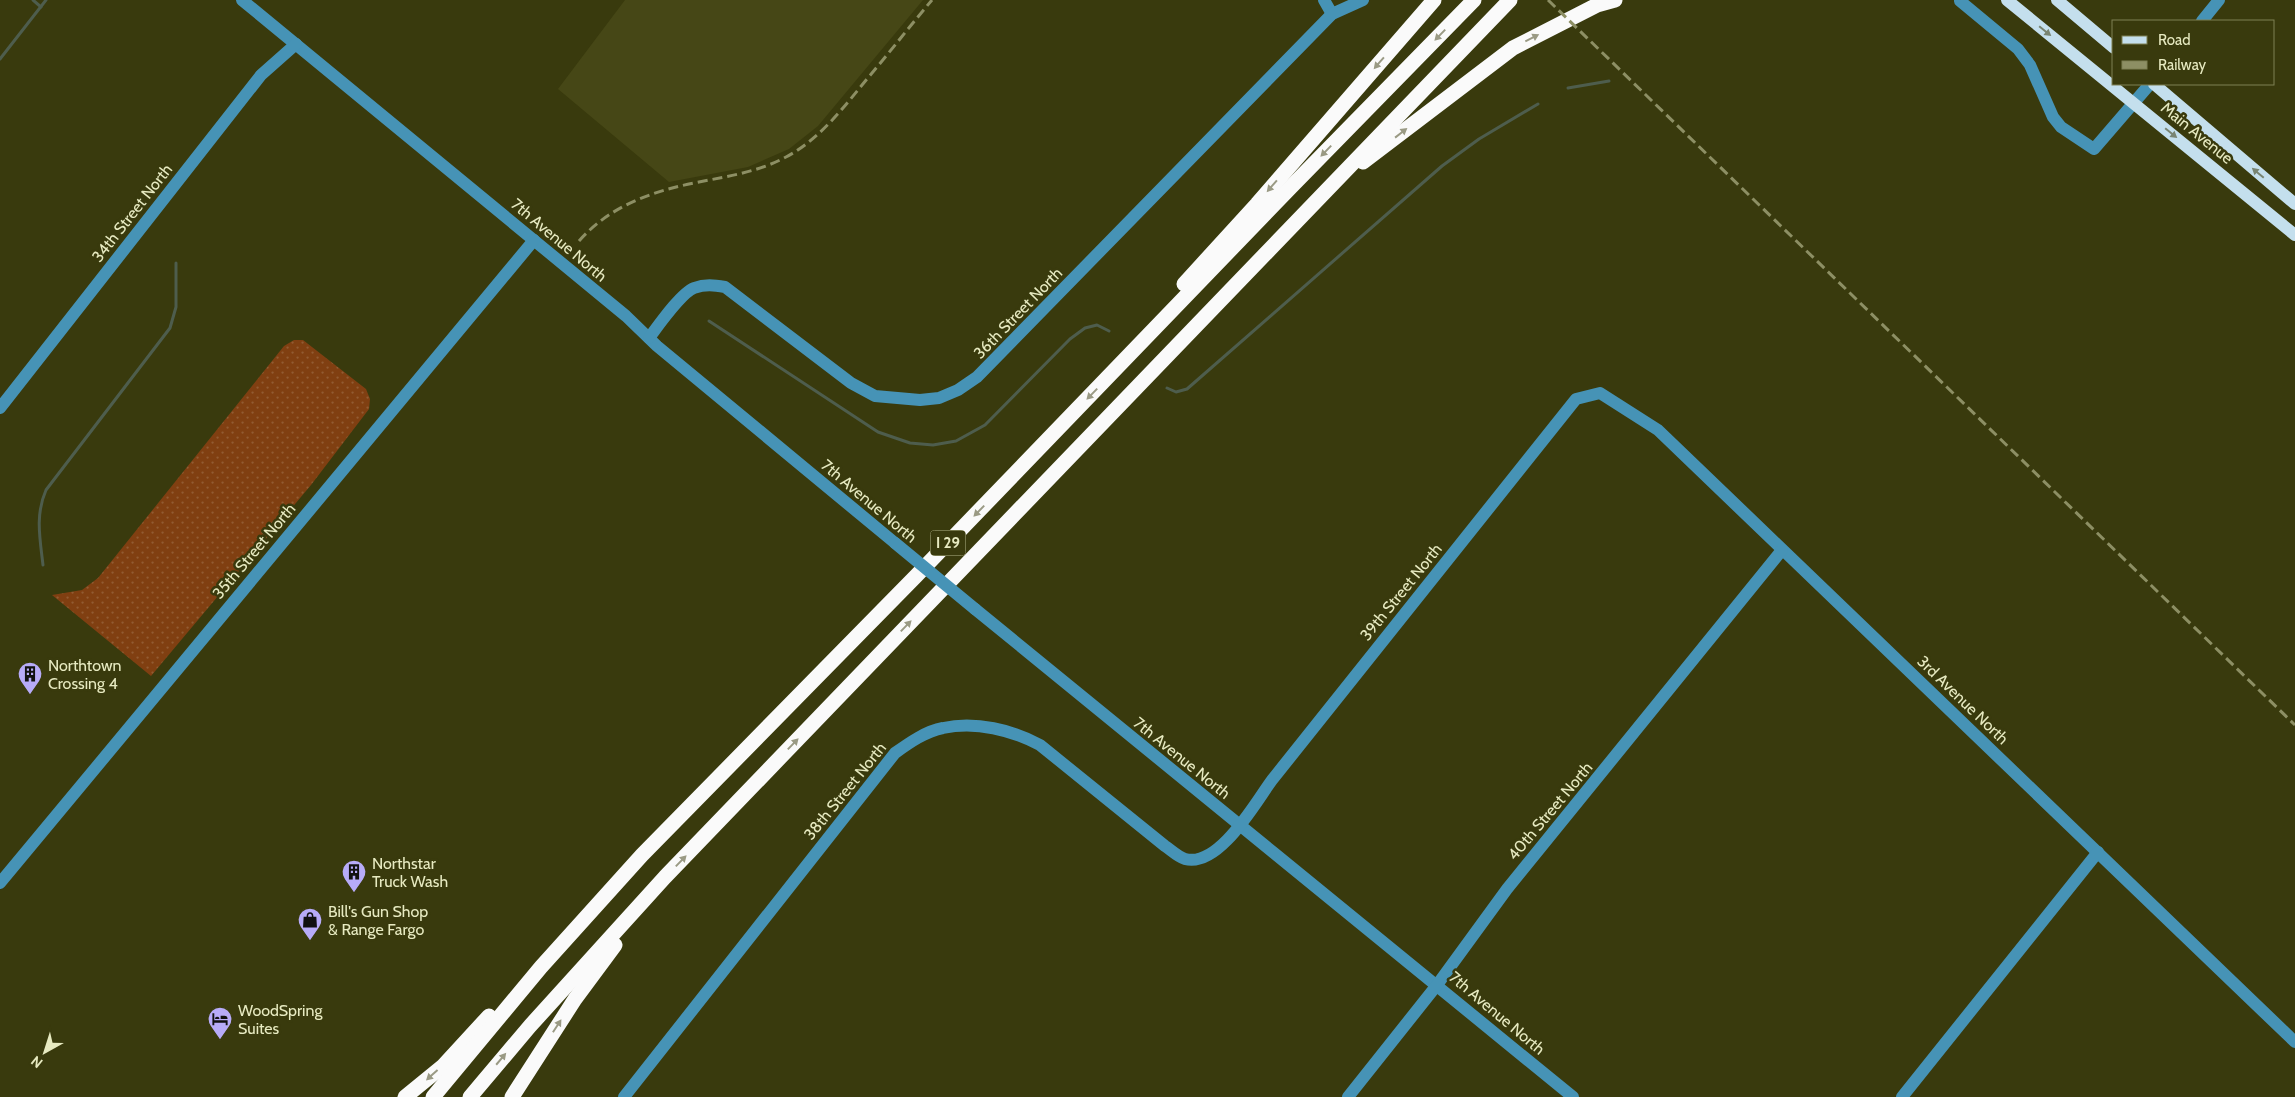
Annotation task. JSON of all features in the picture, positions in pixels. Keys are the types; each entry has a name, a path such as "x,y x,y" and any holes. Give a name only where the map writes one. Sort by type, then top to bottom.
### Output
{"highway":[{"path":"1106,379 1169,300 1257,204 1434,0"},
{"name":"I 29","path":"434,1097 541,966 642,855 1474,0"},
{"name":"I 29","path":"470,1097 530,1026 666,877 1320,195 1510,0"},
{"path":"1320,195 1512,48 1598,5 1615,0"},
{"path":"512,1097 575,999 666,877"},
{"path":"405,1097 443,1066 495,1010 541,966"}],"main road":[{"name":"Main Avenue","path":"2008,0 2112,85"},
{"path":"2057,0 2112,46"},
{"name":"Main Avenue","path":"2112,85 2295,235"},
{"name":"Main Avenue","path":"2153,85 2295,204"}],"street":[{"name":"7th Avenue North","path":"242,0 534,240 975,609 1573,1097"},
{"path":"1324,0 1332,14"},
{"name":"36th Street North","path":"649,338 672,308 691,289 708,285 725,287 851,383 875,396 920,400 939,398 958,390 977,377 1332,14 1363,0"},
{"path":"2203,20 2220,0"},
{"path":"1960,2 2018,49 2030,65 2052,117 2061,127 2094,149 2133,102 2151,85"},
{"name":"34th Street North","path":"0,408 261,75 296,44"},
{"name":"35th Street North","path":"0,883 534,240"},
{"name":"3rd Avenue North","path":"1600,393 1658,430 2295,1042"},
{"name":"39th Street North","path":"1239,826 1272,780 1576,399 1600,393"},
{"name":"40th Street North","path":"1348,1097 1437,985 1507,889 1782,550"},
{"name":"38th Street North","path":"624,1097 895,753 912,741 942,728 969,726 996,729 1023,736 1040,745 1165,846 1185,859 1199,858 1217,850 1239,826"},
{"path":"1902,1097 2098,852"}],"shaded area":[{"path":"625,0 923,0 818,126 789,149 748,167 669,182 558,89"},
{"path":"294,340 303,340 366,389 370,399 369,409 311,485 151,676 52,595 82,590 98,578 284,346"}],"waterway":[{"path":"33,0 41,7"},
{"path":"0,59 46,0"},
{"path":"1568,88 1609,81"},
{"path":"1167,388 1176,392 1187,389 1442,166 1479,139 1538,104"},
{"path":"43,565 39,518 46,490 170,328 176,307 176,263"},
{"path":"709,321 878,432 910,443 933,445 956,441 985,425 1070,339 1085,328 1097,325 1109,331"}],"railway":[{"path":"579,241 591,228 634,201 665,190 754,170 798,150 840,112 932,0"},
{"path":"1548,0 2295,725"}],"place":[{"name":"Northtown Crossing 4","path":"30,695"},
{"name":"Northstar Truck Wash","path":"354,893"},
{"name":"Bill's Gun Shop & Range Fargo","path":"310,941"},
{"name":"WoodSpring Suites","path":"220,1040"}]}
